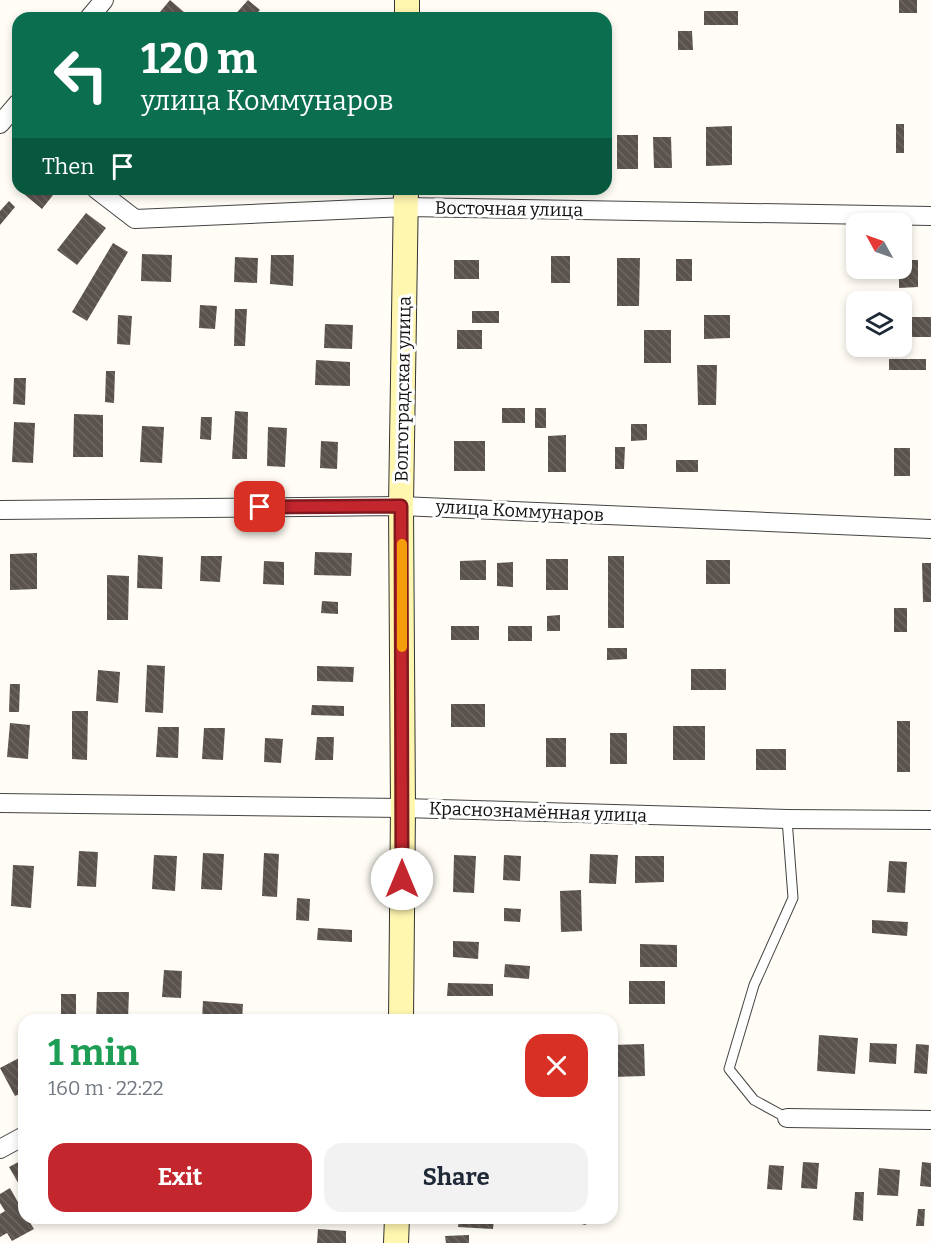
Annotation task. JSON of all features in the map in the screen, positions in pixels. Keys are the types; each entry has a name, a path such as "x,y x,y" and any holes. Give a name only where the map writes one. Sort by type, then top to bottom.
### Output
{"main road":[{"name":"Волгоградская улица","path":"401,1014 403,808 401,506 406,198"},
{"path":"396,1243 397,1224"}],"street":[{"name":"Восточная улица","path":"104,195 135,219 406,198 931,216"},
{"name":"улица Коммунаров","path":"0,510 401,506 931,529"},
{"name":"Краснознамённая улица","path":"0,803 403,808 787,819 931,820"},
{"path":"787,1118 931,1120"},
{"path":"0,1149 18,1139"}],"lane":[{"path":"787,819 793,898 754,986 729,1069 754,1100 787,1118"}],"building":[{"path":"170,0 184,12 160,12"},
{"path":"248,0 260,10 258,12 237,12"},
{"path":"899,0 917,0 917,13 899,13"},
{"path":"704,11 738,11 738,25 704,25"},
{"path":"678,31 692,31 693,50 678,50"},
{"path":"896,124 904,124 904,153 896,153"},
{"path":"732,126 732,165 706,166 706,127"},
{"path":"617,135 638,135 638,169 617,169"},
{"path":"653,137 671,137 672,168 654,168"},
{"path":"25,195 53,195 42,209"},
{"path":"9,201 15,207 0,225 0,211"},
{"path":"86,213 106,228 77,265 57,250"},
{"path":"113,243 128,252 87,321 72,312"},
{"path":"142,254 172,255 171,282 141,281"},
{"path":"271,255 294,255 293,286 270,284"},
{"path":"551,256 570,256 570,283 551,283"},
{"path":"235,257 258,258 257,283 234,282"},
{"path":"617,258 640,258 639,306 617,306"},
{"path":"676,259 692,259 692,281 676,281"},
{"path":"454,260 479,260 479,279 454,279"},
{"path":"912,260 918,260 918,287 899,288 899,279 912,279"},
{"path":"200,305 217,306 215,329 199,328"},
{"path":"235,309 247,309 245,346 234,346"},
{"path":"472,311 499,311 499,323 472,323"},
{"path":"118,315 132,316 130,345 117,344"},
{"path":"704,315 730,315 730,338 704,339"},
{"path":"912,317 931,317 931,337 912,337"},
{"path":"325,324 353,325 352,349 324,348"},
{"path":"457,330 482,330 482,349 457,349"},
{"path":"644,330 671,330 671,363 644,363"},
{"path":"889,359 926,359 926,370 889,370"},
{"path":"316,360 350,362 350,386 315,385"},
{"path":"697,365 717,365 716,405 698,405"},
{"path":"106,371 115,371 114,403 105,402"},
{"path":"14,378 26,378 25,405 13,404"},
{"path":"502,408 525,408 525,423 502,423"},
{"path":"535,408 546,408 546,428 535,428"},
{"path":"235,411 248,412 247,459 232,459"},
{"path":"74,414 103,415 103,457 73,457"},
{"path":"201,417 212,417 211,440 200,439"},
{"path":"14,422 35,423 33,463 12,462"},
{"path":"631,424 647,424 647,440 631,441"},
{"path":"142,426 164,427 162,463 140,462"},
{"path":"268,427 287,428 285,467 267,466"},
{"path":"566,435 566,472 548,472 548,436"},
{"path":"321,441 338,442 337,469 320,468"},
{"path":"454,441 485,441 485,471 454,471"},
{"path":"615,447 625,447 624,469 615,469"},
{"path":"894,448 910,448 910,476 894,476"},
{"path":"676,460 698,460 698,472 676,472"},
{"path":"315,552 352,553 351,576 314,575"},
{"path":"37,553 37,589 10,590 10,554"},
{"path":"138,555 163,557 162,589 137,588"},
{"path":"201,556 222,556 220,582 200,581"},
{"path":"608,556 624,556 624,628 608,628"},
{"path":"546,559 568,559 568,590 546,590"},
{"path":"486,560 486,580 460,580 460,561"},
{"path":"706,560 730,560 730,584 706,584"},
{"path":"264,561 284,562 284,585 263,584"},
{"path":"513,562 513,587 497,586 497,563"},
{"path":"922,563 931,563 931,602 923,602"},
{"path":"107,575 129,576 128,620 107,620"},
{"path":"322,601 338,602 338,614 321,613"},
{"path":"894,608 907,608 907,632 894,632"},
{"path":"560,615 560,631 547,631 547,616"},
{"path":"451,626 479,626 479,640 451,640"},
{"path":"508,626 532,626 532,641 508,641"},
{"path":"607,648 627,648 627,659 607,660"},
{"path":"147,665 165,666 163,713 145,712"},
{"path":"317,666 354,667 353,682 317,681"},
{"path":"691,669 726,669 726,690 691,690"},
{"path":"98,670 120,672 118,703 96,701"},
{"path":"10,684 20,684 19,712 9,712"},
{"path":"451,704 485,704 485,727 451,727"},
{"path":"312,705 344,706 344,716 311,715"},
{"path":"72,711 88,711 87,760 72,759"},
{"path":"897,721 910,721 910,772 897,772"},
{"path":"10,723 30,725 28,759 7,757"},
{"path":"673,726 705,726 705,760 673,760"},
{"path":"158,727 179,727 178,758 156,757"},
{"path":"204,728 225,728 223,760 202,759"},
{"path":"610,733 627,733 627,764 610,764"},
{"path":"317,737 334,737 333,760 315,760"},
{"path":"265,738 283,739 281,763 264,762"},
{"path":"546,738 566,738 566,767 546,767"},
{"path":"756,749 786,749 786,770 756,770"},
{"path":"79,851 98,852 96,887 77,886"},
{"path":"203,853 224,854 222,890 201,889"},
{"path":"264,853 279,854 277,897 262,896"},
{"path":"590,854 618,855 616,884 589,883"},
{"path":"154,855 177,856 175,891 152,889"},
{"path":"454,855 476,856 474,893 453,892"},
{"path":"504,855 521,856 520,881 503,880"},
{"path":"635,856 664,856 664,882 635,883"},
{"path":"889,861 907,862 905,893 887,892"},
{"path":"13,865 34,866 31,908 11,906"},
{"path":"581,890 582,931 561,932 560,891"},
{"path":"297,898 310,899 309,921 296,920"},
{"path":"504,908 521,909 520,922 504,921"},
{"path":"872,920 908,922 907,936 872,933"},
{"path":"318,928 352,930 352,942 317,940"},
{"path":"453,941 479,942 478,959 453,957"},
{"path":"640,944 677,945 677,967 640,967"},
{"path":"505,964 530,966 529,979 504,977"},
{"path":"164,970 182,971 181,998 162,997"},
{"path":"629,981 665,981 665,1004 629,1004"},
{"path":"448,983 493,984 493,996 447,996"},
{"path":"97,992 129,992 128,1014 96,1014"},
{"path":"61,994 76,994 76,1014 61,1014"},
{"path":"203,1001 243,1004 242,1014 202,1014"},
{"path":"819,1035 858,1038 855,1074 817,1071"},
{"path":"870,1043 897,1044 896,1064 869,1062"},
{"path":"644,1044 645,1076 618,1077 618,1045"},
{"path":"916,1044 929,1045 927,1074 914,1073"},
{"path":"18,1059 18,1095 15,1096 0,1068"},
{"path":"18,1162 18,1183 9,1167"},
{"path":"803,1162 819,1163 817,1189 801,1188"},
{"path":"922,1162 931,1163 931,1187 920,1186"},
{"path":"769,1165 784,1166 782,1190 767,1189"},
{"path":"879,1168 900,1170 898,1196 877,1195"},
{"path":"10,1188 18,1202 18,1224 31,1224 34,1229 12,1241 7,1233 0,1237 0,1214 5,1211 0,1203 0,1194"},
{"path":"855,1192 864,1192 863,1221 853,1220"},
{"path":"918,1209 925,1209 924,1226 916,1226"},
{"path":"458,1224 493,1224 493,1229 458,1227"},
{"path":"318,1229 346,1231 346,1243 317,1243"},
{"path":"469,1235 469,1243 446,1243 445,1236"}],"slow traffic":[{"path":"402,544 402,647"}],"route":[{"path":"260,507 401,506 402,879"}]}
